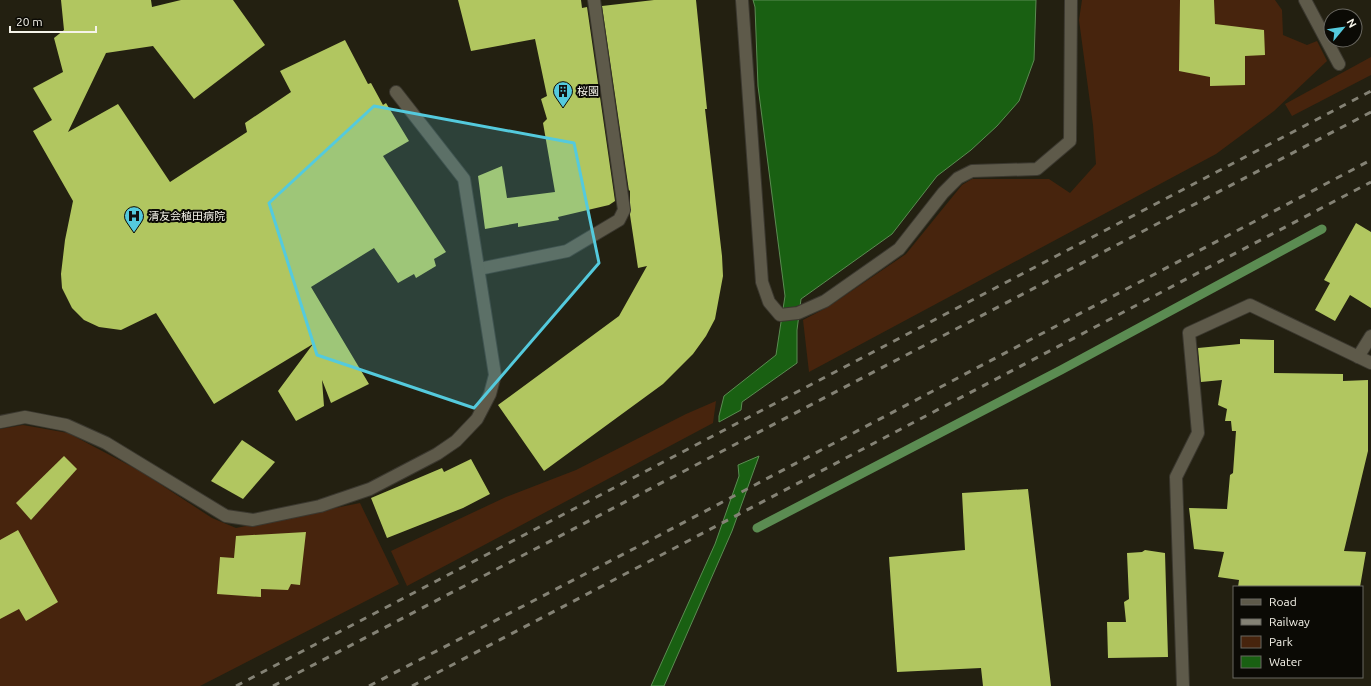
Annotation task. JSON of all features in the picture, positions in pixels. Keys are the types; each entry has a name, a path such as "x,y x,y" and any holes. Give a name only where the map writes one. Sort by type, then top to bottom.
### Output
{"street":[{"path":"479,269 567,251 619,220 624,210 594,0"},
{"path":"742,0 762,282 769,302 780,315 798,313 825,301 899,249 943,194 958,178 972,171 1037,169 1070,142 1071,0"},
{"path":"1305,0 1339,64"},
{"path":"0,422 26,417 66,425 106,442 226,516 253,520 320,506 370,489 438,454 456,441 477,419 490,394 495,375 464,179 396,92"},
{"path":"1182,686 1176,477 1198,433 1189,333 1250,305 1371,363"},
{"path":"1358,357 1371,336"}],"highlighted area":[{"path":"374,106 574,143 599,263 474,408 317,355 269,203"}],"green space":[{"path":"1082,0 1275,0 1282,10 1283,35 1307,45 1317,41 1327,61 1274,111 1216,154 809,372 803,320 828,307 906,254 962,185 972,179 1049,179 1070,193 1096,164 1093,125 1079,20"},
{"path":"1371,57 1371,75 1292,116 1285,104"},
{"path":"716,401 713,423 407,586 391,551 506,497 576,470 686,414"},
{"path":"23,425 68,433 140,471 212,518 236,528 360,503 399,584 200,686 0,686 0,429"}],"water":[{"path":"753,0 1036,0 1034,60 1019,101 997,126 971,150 937,176 892,234 801,299 797,330 797,363 742,402 741,410 719,422 724,396 776,355 785,296 758,86 755,7"},
{"path":"759,456 732,531 664,686 651,686 715,544 739,476 738,465"}],"building":[{"name":"清友会植田病院","path":"61,0 151,0 152,7 181,0 233,0 265,45 194,99 153,46 106,53 68,132 118,104 170,182 247,132 245,123 291,92 280,71 345,40 368,84 371,83 383,105 386,103 409,141 383,156 446,252 434,259 436,266 416,278 414,274 398,283 374,248 311,287 369,384 331,403 322,380 324,406 296,421 278,391 313,344 214,404 156,313 121,330 99,327 84,320 72,308 62,288 61,274 65,240 73,201 33,131 52,120 33,88 63,72 54,38 64,30"},
{"name":"桜園","path":"458,0 581,0 582,8 587,7 615,201 609,205 558,217 559,220 518,227 518,223 485,229 478,176 502,166 507,198 555,192 543,123 547,119 541,99 547,96 535,39 471,51"},
{"path":"654,0 696,0 707,109 705,109 722,256 723,276 715,319 706,336 693,354 663,384 544,471 498,405 619,316 647,266 638,268 630,215 630,190 629,191 602,6"},
{"path":"1180,0 1214,0 1215,24 1264,30 1265,55 1245,56 1245,85 1210,86 1210,77 1179,71"},
{"path":"1356,223 1371,232 1371,308 1350,295 1335,321 1315,310 1330,283 1324,280"},
{"path":"1240,339 1274,340 1274,373 1343,374 1343,381 1368,380 1368,451 1344,551 1366,552 1360,586 1238,586 1239,580 1218,577 1224,552 1194,549 1189,508 1227,509 1230,475 1233,473 1236,431 1232,431 1231,421 1225,421 1227,409 1218,405 1222,380 1201,382 1198,348 1240,344"},
{"path":"242,440 275,462 243,499 211,481"},
{"path":"64,456 77,469 31,520 16,503"},
{"path":"471,459 490,494 463,508 387,538 371,498 442,468 444,472"},
{"path":"1028,489 1051,686 983,686 981,668 897,672 889,557 965,550 962,493"},
{"path":"18,530 58,602 26,621 19,609 0,619 0,540"},
{"path":"306,532 300,585 291,584 288,590 261,589 261,597 217,594 220,557 234,558 236,536"},
{"path":"1145,550 1165,553 1168,657 1108,658 1107,622 1126,622 1124,602 1129,599 1127,553 1142,552"}],"waterway":[{"path":"757,528 1061,370 1322,229"}],"railway":[{"path":"236,686 1371,91"},
{"path":"273,686 1371,112"},
{"path":"369,686 641,545 1371,160"},
{"path":"412,686 1371,182"}],"place":[{"name":"桜園","path":"563,108"},
{"name":"清友会植田病院","path":"134,233"}]}
